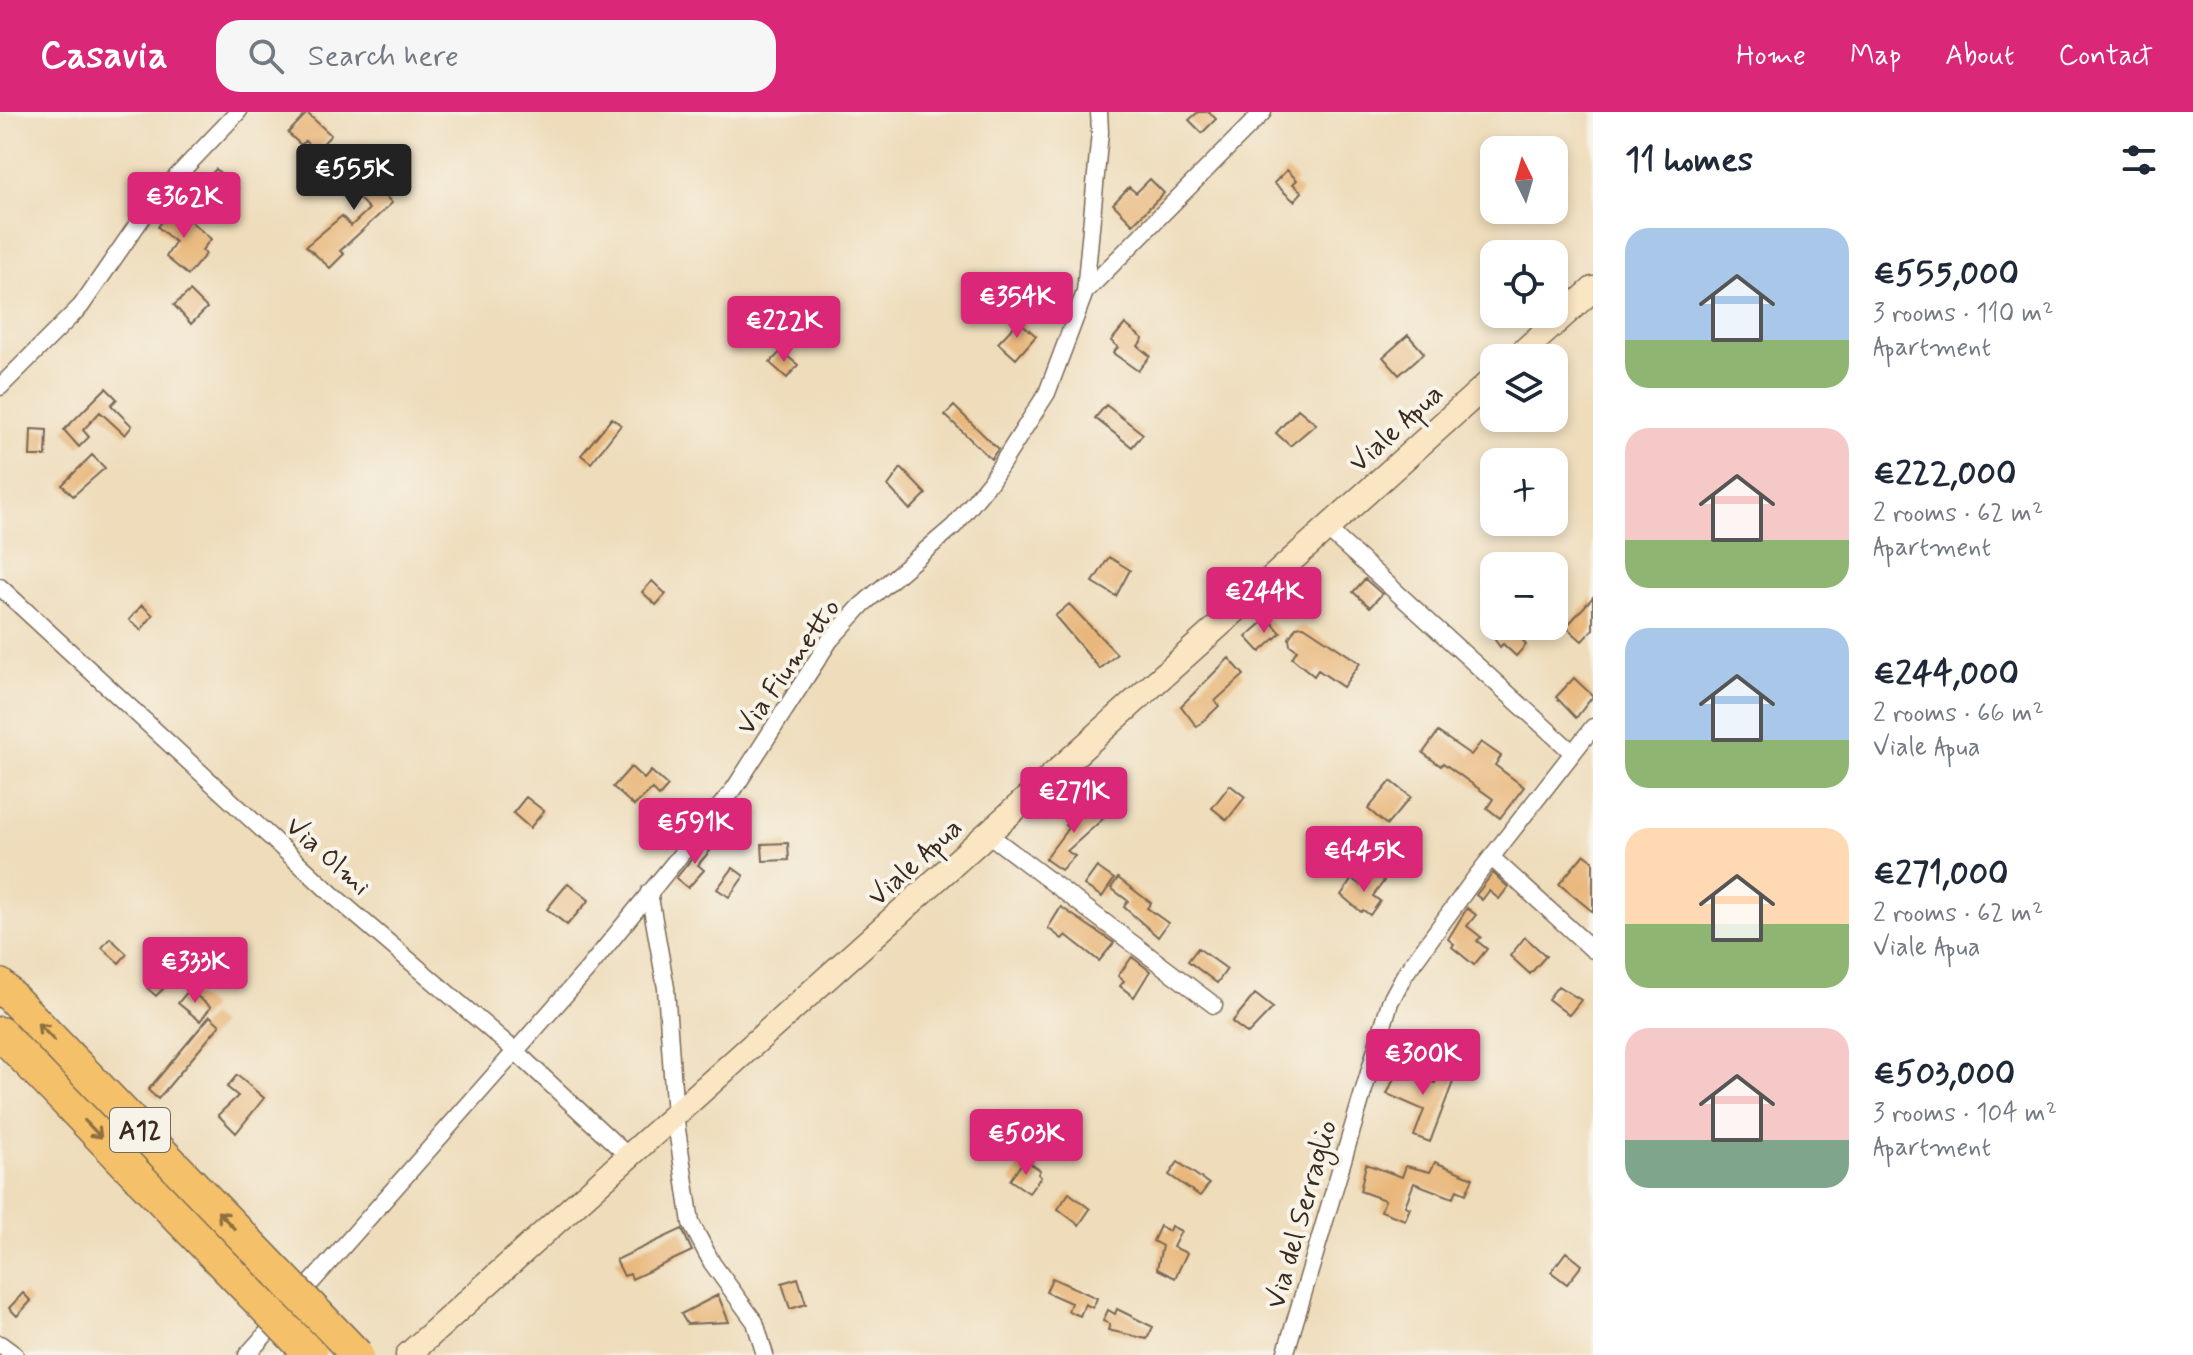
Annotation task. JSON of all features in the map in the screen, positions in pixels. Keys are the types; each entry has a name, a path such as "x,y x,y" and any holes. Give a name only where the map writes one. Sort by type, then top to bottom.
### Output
{"highway":[{"name":"A12","path":"0,985 357,1355"},
{"name":"A12","path":"0,1033 311,1355"}],"street":[{"path":"0,387 81,306 155,199 238,112"},
{"path":"1085,292 1100,132 1099,112"},
{"name":"Via Fiumetto","path":"247,1355 587,970 734,789 830,640 862,605 954,526 990,482 1047,393 1085,292 1263,112"},
{"path":"1532,344 1593,289"},
{"name":"Viale Apua","path":"408,1355 1480,391"},
{"path":"1327,529 1572,752"},
{"name":"Via Olmi","path":"0,587 334,896 514,1050 628,1156"},
{"name":"Via del Serraglio","path":"1285,1355 1390,1002 1405,974 1593,727"},
{"path":"988,834 1214,1005"},
{"path":"1492,858 1593,950"},
{"path":"649,892 666,988 675,1116 691,1223 712,1263 755,1322 765,1355"},
{"path":"0,1344 15,1355"}],"building":[{"path":"1198,112 1209,112 1216,119 1202,133 1189,120"},
{"path":"307,113 331,135 316,151 305,141 301,145 288,133"},
{"path":"373,149 390,166 374,184 392,203 340,251 344,254 330,268 306,246 342,216 351,226 369,209 350,189 365,173 357,165"},
{"path":"216,169 238,189 221,208 199,188"},
{"path":"1287,170 1297,180 1293,184 1302,192 1294,201 1274,183"},
{"path":"1150,179 1164,193 1133,224 1113,204 1129,187 1136,193"},
{"path":"172,205 211,239 202,250 206,254 188,275 166,257 175,242 158,227"},
{"path":"190,291 207,308 191,324 174,305"},
{"path":"1019,321 1036,336 1016,359 998,343"},
{"path":"1125,324 1143,339 1138,346 1150,356 1138,371 1113,353 1118,347 1111,341"},
{"path":"1408,335 1424,353 1399,375 1383,357"},
{"path":"781,351 798,365 787,378 770,363"},
{"path":"106,388 117,399 111,405 132,426 125,435 100,412 83,430 89,437 79,447 64,430"},
{"path":"1106,405 1143,434 1132,447 1095,418"},
{"path":"954,406 998,449 991,459 945,415"},
{"path":"1298,409 1316,424 1290,446 1276,433"},
{"path":"612,418 621,425 591,463 581,455"},
{"path":"31,429 47,430 46,456 30,456"},
{"path":"92,455 105,468 73,496 62,485"},
{"path":"901,468 926,494 910,510 888,486"},
{"path":"1109,557 1130,570 1116,596 1093,582"},
{"path":"1365,579 1382,594 1370,607 1353,592"},
{"path":"652,581 666,594 656,605 642,592"},
{"path":"1593,597 1593,629 1582,641 1568,629 1568,625"},
{"path":"1069,604 1117,654 1100,669 1055,616"},
{"path":"142,605 153,615 141,630 129,620"},
{"path":"1268,618 1281,633 1260,652 1246,637"},
{"path":"1304,626 1360,663 1343,687 1318,670 1314,676 1292,658 1297,650 1290,645 1289,638 1296,627"},
{"path":"1495,640 1523,640 1526,645 1516,656 1503,644 1500,647"},
{"path":"1229,658 1244,675 1215,701 1219,706 1197,727 1181,706"},
{"path":"1574,678 1593,696 1576,718 1556,697"},
{"path":"1438,732 1471,755 1481,742 1501,756 1495,765 1524,787 1500,818 1487,808 1493,799 1443,763 1441,766 1423,753"},
{"path":"631,767 644,779 651,771 668,786 659,796 652,789 634,806 613,787"},
{"path":"1391,781 1411,797 1387,825 1368,809"},
{"path":"1230,785 1245,797 1227,820 1212,808"},
{"path":"526,797 544,811 530,828 513,813"},
{"path":"1089,802 1104,818 1067,851 1075,856 1061,870 1045,859 1068,828 1065,825"},
{"path":"1336,830 1345,838 1332,851 1323,843"},
{"path":"707,840 714,846 698,865 704,870 688,888 676,878"},
{"path":"788,843 789,860 763,861 762,844"},
{"path":"1584,854 1593,861 1593,912 1559,884"},
{"path":"1097,867 1114,879 1102,897 1084,885"},
{"path":"733,868 744,876 729,897 717,889"},
{"path":"1372,872 1384,881 1373,896 1380,901 1370,915 1363,910 1361,912 1341,895 1352,879 1362,886"},
{"path":"1493,873 1508,887 1499,899 1489,891 1482,900 1476,895"},
{"path":"1118,878 1151,903 1147,908 1168,923 1158,937 1124,907 1128,901 1111,888"},
{"path":"568,883 589,900 567,925 547,909"},
{"path":"1061,907 1114,943 1099,961 1066,935 1062,939 1048,928"},
{"path":"1467,908 1476,915 1467,926 1481,937 1477,941 1487,949 1474,965 1452,947 1454,944 1448,939"},
{"path":"1525,937 1546,956 1530,974 1510,956"},
{"path":"110,938 127,954 119,963 102,948"},
{"path":"1198,948 1227,969 1217,983 1188,961"},
{"path":"1132,957 1150,971 1134,997 1120,986 1124,981 1118,976"},
{"path":"158,975 168,984 156,996 147,988"},
{"path":"1558,986 1581,1000 1569,1015 1548,999"},
{"path":"189,990 211,1007 200,1021 178,1003"},
{"path":"1255,994 1273,1008 1248,1034 1232,1022"},
{"path":"210,1016 220,1025 158,1099 148,1090"},
{"path":"1399,1067 1435,1083 1441,1068 1456,1074 1430,1142 1414,1136 1424,1110 1387,1094"},
{"path":"237,1075 264,1098 236,1133 218,1115 238,1096 227,1087"},
{"path":"1028,1162 1040,1170 1038,1174 1041,1177 1029,1193 1010,1180 1022,1163 1026,1165"},
{"path":"1178,1162 1209,1184 1200,1196 1169,1175"},
{"path":"1435,1162 1473,1178 1466,1194 1457,1190 1453,1198 1414,1183 1405,1206 1410,1208 1405,1220 1381,1211 1385,1200 1360,1191 1366,1164 1402,1177 1406,1166 1430,1172"},
{"path":"1069,1193 1090,1209 1079,1225 1058,1209"},
{"path":"1160,1226 1169,1231 1171,1226 1181,1231 1173,1247 1187,1253 1175,1278 1157,1269 1162,1246 1153,1241"},
{"path":"682,1229 692,1251 632,1279 630,1274 624,1276 616,1260"},
{"path":"1566,1252 1582,1265 1567,1284 1551,1272"},
{"path":"798,1278 806,1304 790,1309 782,1283"},
{"path":"1052,1278 1097,1298 1093,1308 1085,1304 1080,1316 1068,1311 1071,1303 1046,1292"},
{"path":"23,1293 31,1301 17,1316 9,1308"},
{"path":"718,1295 729,1322 687,1324 681,1314"},
{"path":"1117,1309 1153,1327 1147,1339 1108,1330 1110,1324 1103,1321 1108,1310 1115,1314"}]}
